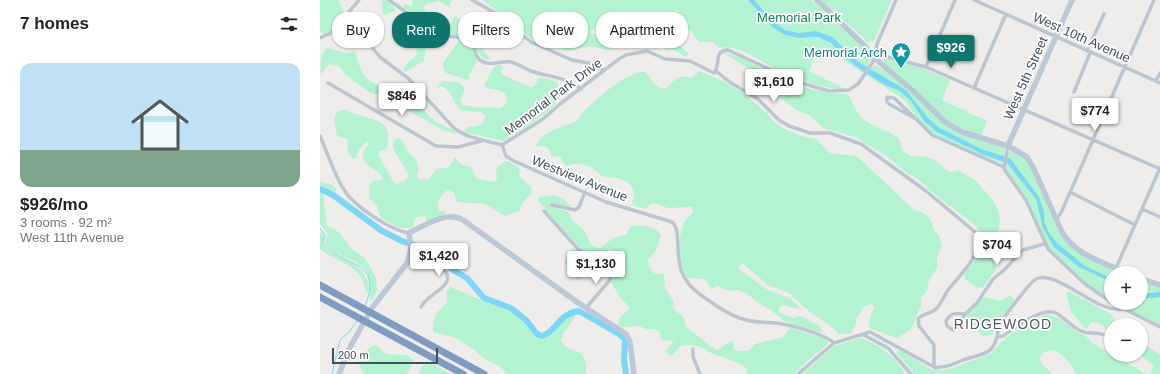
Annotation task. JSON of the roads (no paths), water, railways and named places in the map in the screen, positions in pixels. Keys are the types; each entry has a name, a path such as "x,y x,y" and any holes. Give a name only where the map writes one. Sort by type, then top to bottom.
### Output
{"highway":[{"path":"320,285 484,374"},
{"path":"320,297 463,374"}],"street":[{"path":"349,12 359,0"},
{"path":"389,0 413,17 433,23 448,36 470,39 477,56 484,62 490,64 511,62 536,73 563,79 581,89"},
{"path":"472,0 495,13 531,42 572,60 594,64 604,70"},
{"path":"817,0 875,57 950,126 969,134 1009,144 1024,154 1032,164 1064,237 1076,249 1112,266"},
{"path":"896,0 877,46 875,57 869,68 851,89 841,92 829,91 785,77 728,50 719,54 716,71 731,83 758,99 777,118 786,124 810,133 830,132 857,142 952,211 977,235 978,248 965,270 936,309 921,315 918,319 919,326 934,345 934,367"},
{"path":"926,67 956,0"},
{"name":"West 10th Avenue","path":"974,0 1158,82"},
{"name":"West 5th Street","path":"1004,164 1009,144 1072,0"},
{"path":"1056,219 1061,213 1154,0"},
{"path":"974,88 1006,14"},
{"path":"1074,92 1104,14"},
{"path":"320,35 320,39 332,32"},
{"path":"373,48 380,57 409,79 454,128 461,133 481,141"},
{"name":"Memorial Park Drive","path":"481,141 502,145 543,119 564,100 626,55 647,51 665,59 690,61 712,73 716,71"},
{"path":"875,57 883,56 926,67 1160,169 1117,266"},
{"path":"1158,82 1160,73"},
{"path":"328,83 434,145 458,147 481,141"},
{"path":"916,119 888,103 887,97 894,98 916,119 932,135 1004,164 1006,173 1026,200 1044,244 1054,256 1079,279 1104,296"},
{"path":"320,136 343,188 349,196 383,222 398,230 409,233 444,218 456,216 628,336 634,374"},
{"name":"Westview Avenue","path":"502,145 504,154 510,159 609,203 672,222 677,228 678,261 685,279 700,294 733,315 747,320 787,325 822,336 834,343"},
{"path":"552,205 575,210 579,207 585,192"},
{"path":"1070,192 1135,225"},
{"path":"1142,209 1160,217"},
{"path":"544,211 578,249 613,273 610,281 586,308"},
{"path":"339,374 349,349 376,302 404,270 409,259 411,249 409,233"},
{"path":"965,314 950,315 946,321 947,326 953,330 956,329 965,314 978,301 991,280 1003,271 1021,252 1028,248 1044,244"},
{"path":"411,249 432,259 443,269 447,277 445,284 430,296 421,307"},
{"path":"798,374 834,343 868,332 874,333 934,367 947,366 987,352 993,348 1003,320 1030,284 1038,278 1047,278 1064,285 1104,307"},
{"path":"1148,281 1160,285"},
{"path":"1125,310 1160,328"},
{"path":"997,337 1003,336 1038,315 1049,311 1058,314 1083,332 1101,333 1104,335"},
{"path":"864,334 888,348 912,374"},
{"path":"692,349 693,357 700,374"}],"water":[{"path":"748,0 754,0 775,23 785,30 799,33 816,31 832,37 860,63 906,90 928,118 938,127 981,149 1010,158 1039,197 1044,212 1044,221 1049,233 1058,244 1085,266 1104,275 1104,279 1079,267 1054,247 1043,228 1036,199 1007,163 982,154 937,132 924,121 911,101 900,91 885,85 863,71 844,57 831,43 818,37 799,38 785,35 773,28"},
{"path":"1160,292 1160,297 1148,298 1148,293"}],"waterway":[{"path":"320,189 333,195 382,231 402,241 430,250 453,270 467,278 484,298 511,308 527,321 537,334 542,336 547,334 566,315 579,311 619,334 625,339 624,361 626,374"},
{"path":"320,228 325,236 323,243 331,251 365,271 369,279 370,290 365,306"},
{"path":"332,374 340,340 349,332 357,321"}],"place":[{"name":"Memorial Arch","path":"901,69"}],"district":[{"name":"RIDGEWOOD","path":"1003,324"}],"park label":[{"name":"Memorial Park","path":"799,17"}]}
